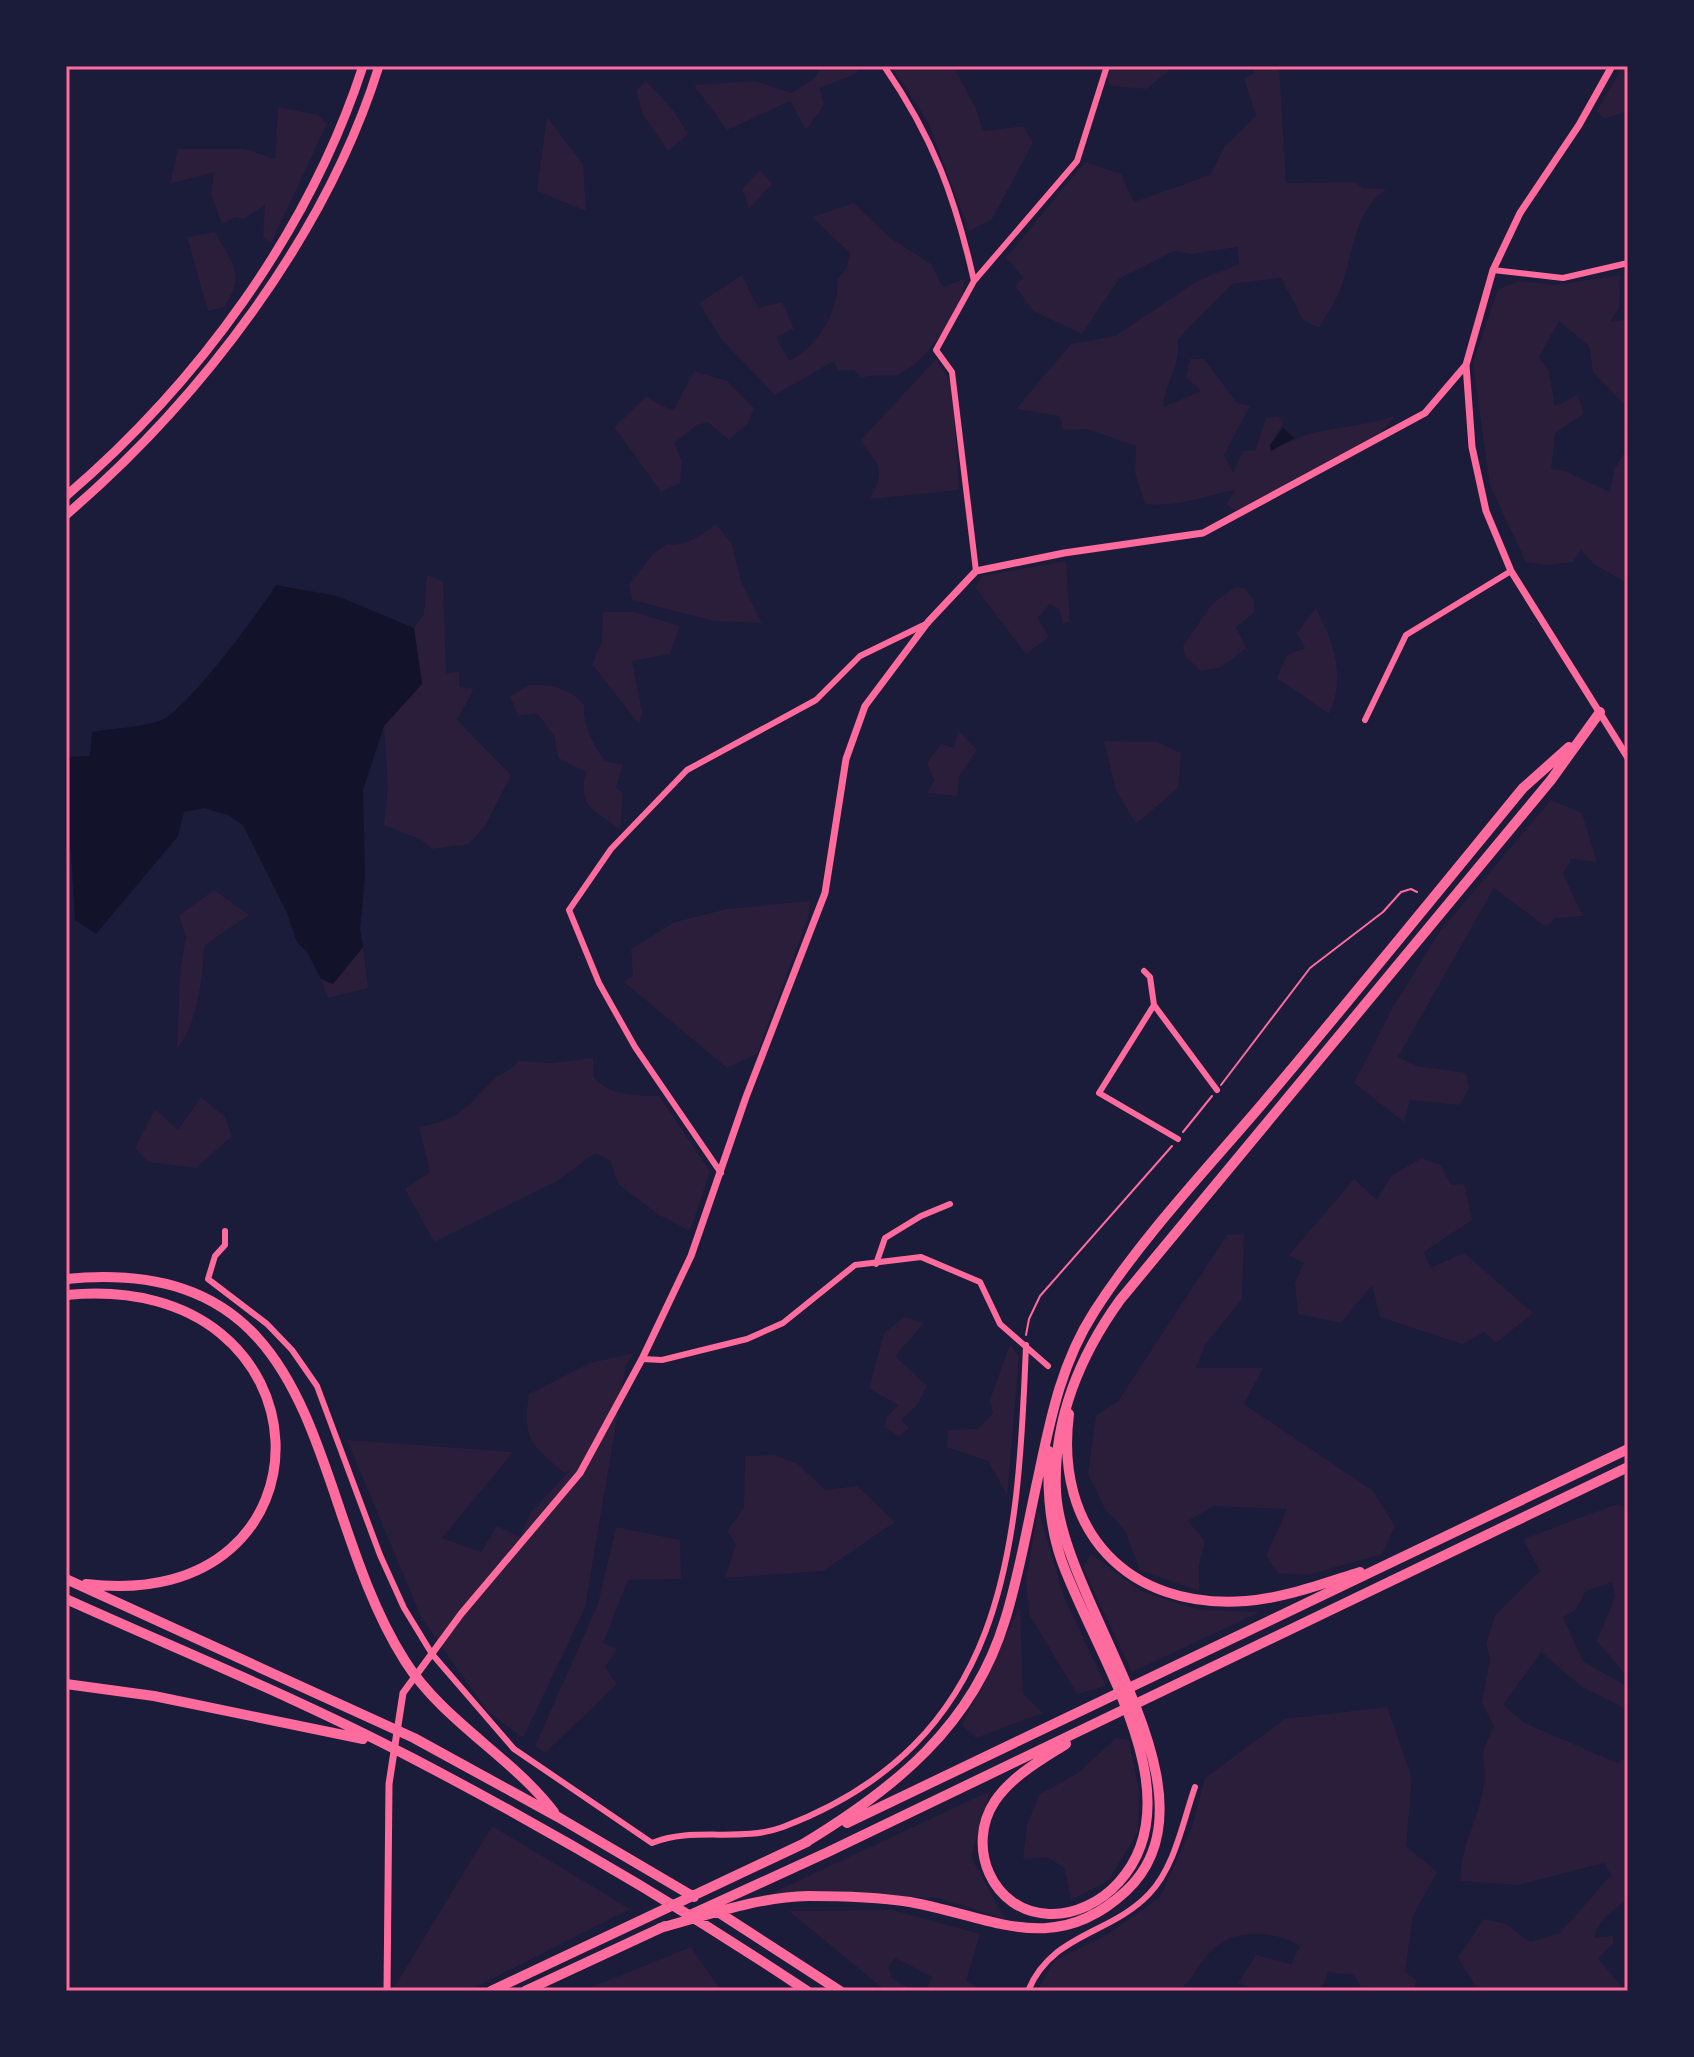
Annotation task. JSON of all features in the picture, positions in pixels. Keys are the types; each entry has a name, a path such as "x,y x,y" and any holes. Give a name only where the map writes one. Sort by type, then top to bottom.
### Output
{"highway":[{"path":"66,496 160,405 232,317 302,206 335,142 363,66"},
{"path":"66,515 167,415 242,327 305,234 371,93 379,66"},
{"path":"1115,1676 1076,1576 1059,1517 1056,1465 1059,1435 1078,1373 1103,1324 1143,1271 1372,999 1551,780 1600,712"},
{"path":"803,1844 893,1785 934,1746 963,1710 1004,1623 1051,1417 1078,1338 1096,1309 1163,1221 1523,788 1583,735"},
{"path":"66,1279 123,1279 190,1292 214,1304 265,1345 285,1371 302,1403 362,1579 406,1663 472,1734 534,1786 558,1817"},
{"path":"66,1295 130,1295 198,1315 249,1359 267,1392 275,1418 277,1447 267,1498 253,1523 234,1546 208,1565 174,1581 135,1588 70,1581"},
{"path":"1078,1373 1066,1448 1069,1485 1084,1523 1098,1543 1138,1579 1187,1598 1245,1601 1291,1593 1394,1562"},
{"path":"660,1928 751,1904 804,1896 912,1903 997,1926 1021,1929 1067,1925 1086,1918 1130,1888 1153,1850 1160,1824 1157,1772 1069,1582 1053,1531 1048,1488 1051,1417"},
{"path":"491,1991 1628,1449"},
{"path":"525,1991 1121,1711 1628,1467"},
{"path":"70,1581 414,1738 649,1870 758,1936 840,1991"},
{"path":"66,1599 412,1758 630,1880 743,1947 807,1991"},
{"path":"66,1684 154,1696 384,1744"},
{"path":"1121,1711 1031,1767 1004,1790 992,1806 982,1834 982,1853 993,1882 1008,1898 1037,1913 1070,1912 1096,1901 1127,1872 1144,1837 1149,1807 1137,1726"}],"street":[{"path":"884,66 918,116 958,213 974,281"},
{"path":"976,571 952,372 936,350 974,281 1077,161 1107,66"},
{"path":"1612,66 1579,125 1520,213 1493,270 1466,365 1472,447 1483,498 1511,571 1628,758"},
{"path":"1493,270 1563,278 1628,263"},
{"path":"387,1991 389,1784 403,1693 580,1473 642,1359 691,1256 825,893 846,759 865,706 928,622 976,571 1064,553 1203,533 1425,413 1466,365"},
{"path":"1365,720 1406,635 1511,571"},
{"path":"721,1173 635,1047 599,983 569,910 611,849 687,770 816,700 860,656 928,622"},
{"path":"1144,971 1150,977 1154,1005 1217,1090"},
{"path":"1154,1005 1099,1093 1178,1139"},
{"path":"876,1264 885,1238 921,1216 950,1204"},
{"path":"225,1231 225,1245 215,1256 208,1279 267,1324 292,1350 317,1386 380,1555 404,1608 432,1654 514,1749 652,1843 671,1835 767,1832 832,1806 874,1781 893,1765 945,1710 984,1643 1006,1555 1018,1459 1026,1345"},
{"path":"642,1359 662,1360 747,1339 783,1323 855,1265 921,1257 980,1282 1000,1324 1048,1366"},
{"path":"1028,1991 1052,1952 1095,1931 1149,1894 1166,1869 1195,1787"}],"path":[{"path":"1026,1345 1029,1319 1040,1296 1178,1139 1310,968 1383,912 1401,892 1411,889 1417,892"}],"shaded area":[{"path":"822,66 862,66 855,74 820,88 824,105 806,130 790,101 727,130 694,85 755,81 791,93 814,79"},
{"path":"891,66 953,66 976,108 983,131 1023,126 1033,143 992,219 969,231 928,122"},
{"path":"1102,66 1174,66 1147,89 1112,86 1100,70"},
{"path":"1251,66 1279,66 1286,183 1355,182 1363,188 1387,189 1376,198 1360,223 1338,295 1319,328 1303,320 1281,278 1232,284 1178,339 1177,358 1163,407 1201,391 1186,377 1190,359 1204,359 1237,403 1250,406 1224,455 1233,473 1243,451 1255,451 1266,418 1278,416 1284,422 1270,445 1276,445 1309,434 1395,416 1379,434 1245,508 1234,510 1226,504 1235,490 1179,503 1145,504 1135,473 1136,446 1087,429 1063,430 1060,416 1016,409 1071,344 1115,336 1197,281 1239,264 1237,247 1192,254 1174,251 1119,279 1082,334 1033,311 1015,286 1023,277 1006,258 1085,162 1121,174 1134,202 1210,175 1225,146 1256,116 1244,78 1255,73"},
{"path":"1623,66 1628,67 1628,111 1604,119 1597,111"},
{"path":"646,81 673,110 688,134 668,151 643,115 636,91"},
{"path":"278,107 318,115 327,124 271,243 263,237 265,205 244,219 235,217 222,224 211,194 214,172 170,184 178,149 245,149 275,159"},
{"path":"547,117 583,164 586,211 537,191"},
{"path":"760,170 772,184 749,209 742,189"},
{"path":"854,203 889,237 931,264 943,287 964,279 959,304 932,347 899,374 862,378 854,370 838,370 834,361 775,395 722,340 699,303 742,275 758,308 782,302 794,329 776,337 789,361 799,355 817,338 830,315 835,303 837,280 847,267 850,253 812,217"},
{"path":"215,232 236,277 231,296 224,307 208,311 187,237"},
{"path":"1620,275 1619,308 1610,322 1628,319 1628,408 1593,372 1589,346 1559,321 1539,357 1549,371 1555,406 1578,395 1584,414 1555,433 1551,469 1565,471 1610,492 1614,470 1627,448 1624,427 1628,417 1628,584 1594,564 1581,550 1573,562 1547,565 1526,562 1490,486 1473,363 1498,289 1520,281 1555,285"},
{"path":"936,359 952,384 959,490 870,499 878,481 878,468 860,441"},
{"path":"694,371 727,381 754,408 748,423 729,440 708,422 697,425 674,443 682,461 680,483 661,492 614,427 646,397 673,411"},
{"path":"1283,428 1294,438 1271,451 1270,445"},
{"path":"716,524 732,544 741,581 762,623 714,621 632,600 629,585 653,554 667,544 680,544 693,539"},
{"path":"1066,561 1070,622 1063,623 1059,609 1050,604 1038,618 1049,637 1026,654 975,587 983,576"},
{"path":"427,575 443,582 446,673 459,672 459,687 474,689 457,720 511,775 485,826 469,844 433,849 420,839 384,825 388,787 384,726 422,683 414,628 424,614"},
{"path":"276,585 337,596 414,628 422,684 384,726 363,790 365,876 360,929 363,947 333,984 321,979 307,952 297,942 287,913 243,825 228,815 204,808 184,812 178,836 96,934 75,920 71,850 66,842 66,757 90,756 92,732 134,727 159,721 171,714 221,660"},
{"path":"1234,588 1244,588 1254,600 1254,613 1236,627 1246,648 1222,667 1201,671 1185,656 1183,646 1212,604"},
{"path":"1316,608 1336,660 1337,687 1329,714 1277,678 1287,655 1305,648 1297,633"},
{"path":"603,612 634,612 680,626 670,654 632,661 642,712 639,724 592,664 602,641"},
{"path":"529,685 559,688 578,699 584,705 587,727 605,761 623,765 616,787 623,794 620,830 590,807 584,794 586,772 558,758 554,735 537,713 518,716 510,696"},
{"path":"958,730 977,750 959,776 957,796 927,793 934,780 927,763 941,744 954,748"},
{"path":"1104,741 1157,742 1181,753 1178,788 1136,824 1116,790"},
{"path":"1551,800 1582,813 1597,862 1571,859 1563,874 1583,916 1555,918 1546,927 1494,888 1398,1057 1417,1066 1466,1073 1469,1089 1460,1105 1410,1100 1404,1122 1354,1083 1393,1007 1440,931"},
{"path":"214,890 249,915 205,945 194,1013 177,1050 180,972 186,937 179,915"},
{"path":"809,901 809,915 757,1054 727,1068 624,982 633,975 631,949 675,922 727,909"},
{"path":"363,947 368,988 328,998 321,979 333,984"},
{"path":"593,1058 593,1077 607,1088 632,1095 659,1096 710,1171 690,1231 659,1215 618,1184 610,1160 595,1153 557,1181 434,1242 405,1189 430,1172 419,1127 461,1112 492,1081 518,1061 552,1063"},
{"path":"201,1097 225,1117 232,1136 196,1168 148,1162 135,1148 155,1109 178,1130"},
{"path":"1422,1158 1441,1165 1451,1185 1464,1184 1472,1220 1424,1252 1430,1268 1464,1253 1533,1313 1496,1343 1484,1332 1462,1344 1380,1317 1372,1285 1341,1323 1298,1314 1295,1283 1304,1263 1289,1255 1354,1179 1377,1200 1391,1176"},
{"path":"1244,1234 1242,1299 1205,1345 1196,1368 1263,1368 1244,1404 1372,1490 1395,1526 1382,1554 1308,1575 1278,1573 1266,1556 1287,1509 1214,1506 1188,1521 1205,1541 1199,1565 1199,1591 1140,1570 1124,1529 1105,1509 1088,1474 1096,1416 1118,1401 1227,1235"},
{"path":"904,1317 924,1323 895,1356 927,1386 917,1405 901,1420 909,1428 899,1436 884,1427 887,1417 898,1405 869,1388 884,1333"},
{"path":"1010,1344 1019,1356 1007,1495 988,1461 947,1447 948,1430 978,1429 993,1413 990,1400"},
{"path":"634,1353 626,1364 585,1608 523,1738 488,1712 422,1619 347,1440 513,1452 442,1538 481,1552 497,1526 520,1537 530,1513 573,1467 565,1473 532,1440 527,1421 529,1394 590,1363"},
{"path":"774,1455 798,1464 825,1490 857,1486 895,1522 823,1571 725,1578 736,1544 727,1531 744,1508 745,1456"},
{"path":"1617,1504 1628,1509 1628,1678 1597,1641 1615,1597 1612,1582 1586,1591 1576,1610 1563,1617 1583,1661 1628,1687 1628,1710 1582,1687 1541,1652 1503,1705 1525,1723 1617,1763 1628,1756 1628,1898 1603,1919 1594,1938 1613,1936 1613,1944 1598,1958 1625,1991 1479,1991 1458,1958 1484,1919 1506,1924 1530,1942 1560,1933 1611,1875 1604,1863 1518,1885 1460,1881 1463,1855 1482,1794 1484,1750 1494,1727 1482,1703 1490,1659 1486,1643 1496,1614 1540,1571 1523,1539"},
{"path":"1038,1509 1064,1597 1106,1686 1077,1694 1029,1614 1026,1582"},
{"path":"616,1527 680,1540 681,1579 628,1580 603,1643 617,1649 605,1667 617,1684 545,1753 535,1746 598,1604"},
{"path":"1091,1554 1141,1591 1199,1610 1260,1612 1132,1672 1083,1568"},
{"path":"1020,1607 1023,1694 1043,1713 976,1738 962,1725"},
{"path":"1387,1707 1412,1778 1406,1846 1437,1872 1413,1916 1405,1972 1416,1980 1414,1991 1363,1991 1354,1975 1328,1972 1321,1991 1260,1991 1238,1983 1256,1955 1291,1964 1300,1946 1278,1937 1254,1934 1231,1938 1211,1951 1179,1991 1037,1991 1055,1960 1108,1934 1160,1897 1192,1827 1205,1778 1285,1719"},
{"path":"1116,1738 1129,1740 1139,1791 1138,1832 1108,1881 1071,1900 1065,1869 1048,1857 1023,1859 1027,1824 1040,1794 1078,1773"},
{"path":"990,1791 971,1857 1005,1919 938,1898 772,1893"},
{"path":"492,1826 630,1909 468,1991 392,1991"},
{"path":"893,1910 980,1934 966,1981 984,1991 926,1991 932,1977 895,1958 889,1966 891,1977 913,1991 886,1991 789,1911"},
{"path":"691,1947 721,1991 582,1991"}]}
